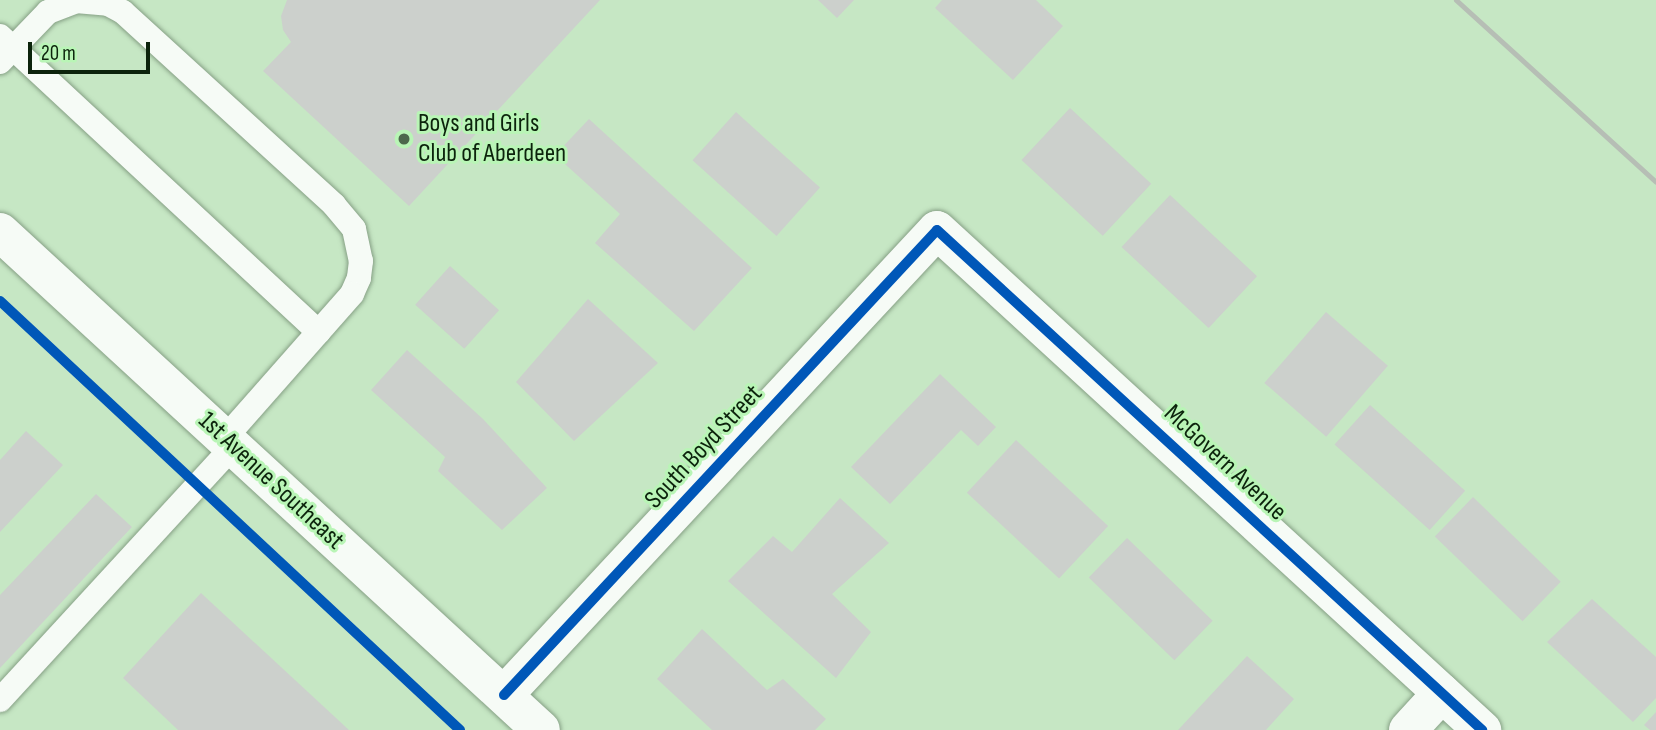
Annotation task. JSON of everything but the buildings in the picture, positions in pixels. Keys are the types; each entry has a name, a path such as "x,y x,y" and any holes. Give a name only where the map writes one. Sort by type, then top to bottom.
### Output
{"street":[{"name":"McGovern Avenue","path":"937,230 1482,730"},
{"name":"South Boyd Street","path":"504,695 937,230"},
{"name":"1st Avenue Southeast","path":"0,232 541,730"},
{"path":"1408,730 1442,694"}],"lane":[{"path":"0,700 229,442 352,294 359,278 361,261 356,236 334,205 123,12 108,4 92,1 62,5 36,21 4,49 319,332"}],"railway":[{"path":"1456,0 1656,182"}],"cycle path":[{"path":"504,695 937,230 1482,730"},
{"path":"0,301 460,730"}],"place":[{"name":"Boys and Girls Club of Aberdeen","path":"404,139"}]}
